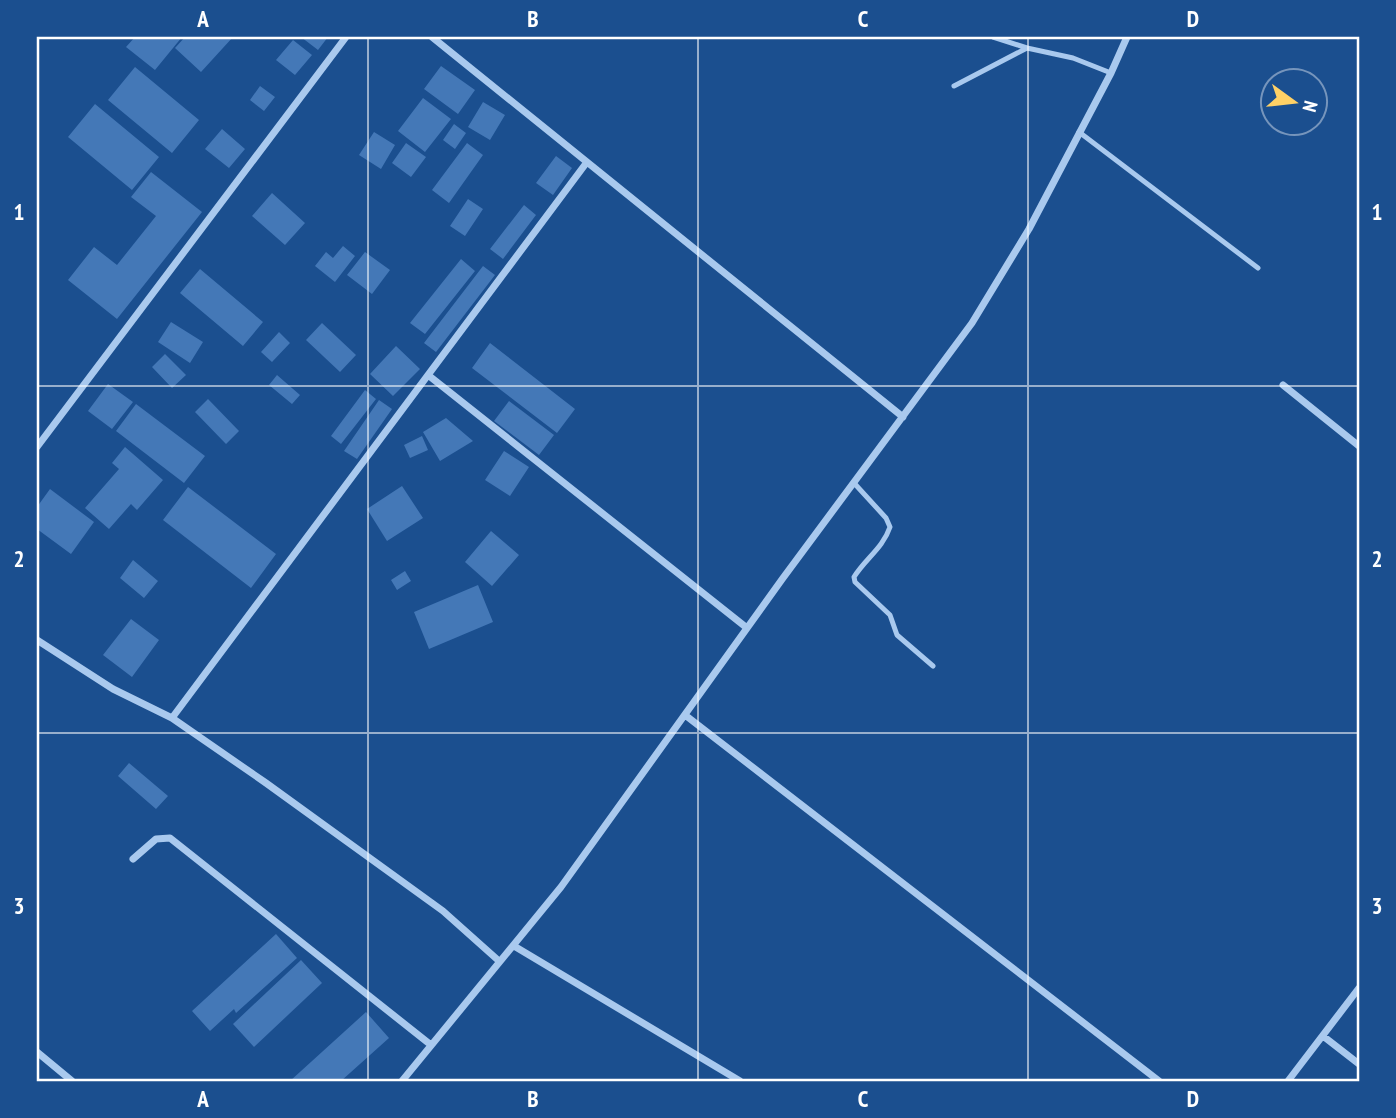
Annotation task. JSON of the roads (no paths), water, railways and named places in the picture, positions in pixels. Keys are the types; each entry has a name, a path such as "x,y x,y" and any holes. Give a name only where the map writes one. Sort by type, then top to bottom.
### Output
{"street":[{"path":"37,447 346,37"},
{"path":"432,37 903,417"},
{"path":"402,1081 561,887 747,628 972,323 1029,229 1111,73 1127,37"},
{"path":"172,718 587,162"},
{"path":"428,375 747,628"},
{"path":"1283,384 1359,446"},
{"path":"37,640 113,689 172,718 443,911 499,961"},
{"path":"685,715 1159,1081"},
{"path":"133,859 156,839 170,838 431,1045"},
{"path":"514,946 740,1081"},
{"path":"1288,1081 1359,988"},
{"path":"1323,1036 1359,1064"},
{"path":"37,1052 72,1081"}],"lane":[{"path":"993,37 1073,58 1111,73"},
{"path":"954,86 1027,48"},
{"path":"1079,132 1258,268"},
{"path":"854,483 886,518 890,527 885,542 860,567 854,577 855,582 890,615 897,635 933,666"}]}
